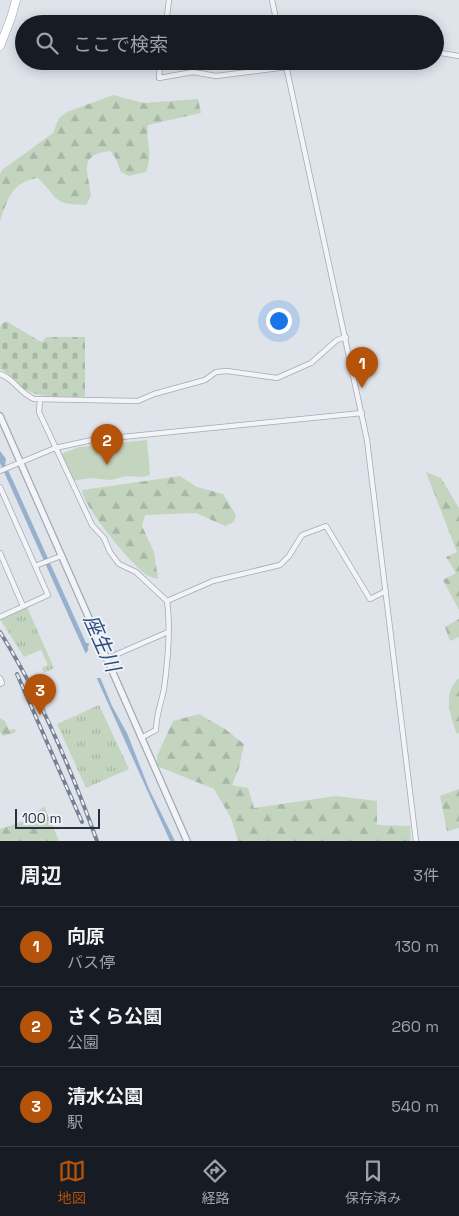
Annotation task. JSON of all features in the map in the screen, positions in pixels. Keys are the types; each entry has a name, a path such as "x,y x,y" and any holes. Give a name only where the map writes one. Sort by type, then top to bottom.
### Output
{"main road":[{"path":"0,46 12,18 16,0"}],"street":[{"path":"167,15 169,0"},
{"path":"272,0 275,15"},
{"path":"444,54 459,56"},
{"path":"159,70 159,78 193,72 216,76 263,70"},
{"path":"288,70 362,413 372,472 416,841"},
{"path":"0,374 7,376 25,395 40,399 138,401 154,394 205,380 216,372 227,371 277,378 311,363 337,340 346,337"},
{"path":"40,399 39,412 92,525 104,538 110,552 119,564 136,572 168,601 170,650 164,690 156,717 156,730 142,738"},
{"path":"0,471 55,448 92,440 362,413"},
{"path":"0,416 187,841"},
{"path":"0,487 38,566 48,594 0,616"},
{"path":"168,601 213,581 280,565 289,556 302,535 326,526 370,599 386,591"},
{"path":"0,553 23,606"},
{"path":"38,566 61,556"},
{"path":"106,659 168,632"},
{"path":"0,678 2,682 0,684"}],"green space":[{"path":"113,95 144,103 198,99 201,113 148,125 149,159 146,172 129,176 121,172 115,157 110,151 92,156 87,166 91,196 86,205 62,202 38,178 22,183 12,192 0,221 0,174 2,170 53,133 59,118 67,112"},
{"path":"6,321 41,342 47,337 85,337 85,397 44,396 36,394 21,387 0,369 0,326"},
{"path":"147,440 150,475 143,477 126,476 111,480 90,478 72,481 61,454 79,447"},
{"path":"426,472 441,478 459,508 459,610 443,580 456,573 446,557 457,552"},
{"path":"180,476 197,487 223,494 236,515 234,522 225,526 196,513 145,515 142,526 154,552 158,579 148,576 140,570 120,549 90,508 82,490"},
{"path":"27,607 54,668 44,673 42,668 48,665 41,650 24,657 0,619"},
{"path":"459,619 459,637 450,641 445,627"},
{"path":"459,678 459,733 457,734 450,712 449,698 454,684"},
{"path":"99,705 129,769 86,788 57,724"},
{"path":"199,714 225,729 244,744 239,768 232,785 248,788 254,808 336,796 377,801 377,825 410,826 411,841 238,841 231,818 214,789 157,766 157,756 173,721"},
{"path":"0,718 5,721 9,730 15,729 16,732 3,736 0,732"},
{"path":"459,789 459,828 447,831 440,796"},
{"path":"44,806 59,841 0,841 0,829 28,820"}],"water":[{"path":"0,451 6,459 5,464 86,643 89,643 88,648 112,706 127,733 149,789 175,841 170,841 0,463"}],"pier":[{"path":"91,645 90,647 104,678 94,678 84,657"}],"railway":[{"path":"0,632 42,708 77,787 97,841"},
{"path":"17,674 82,822"}],"place":[{"name":"向原","path":"362,388"},
{"name":"さくら公園","path":"107,465"},
{"name":"清水公園","path":"40,715"}],"water label":[{"name":"座生川","path":"102,643"}]}
